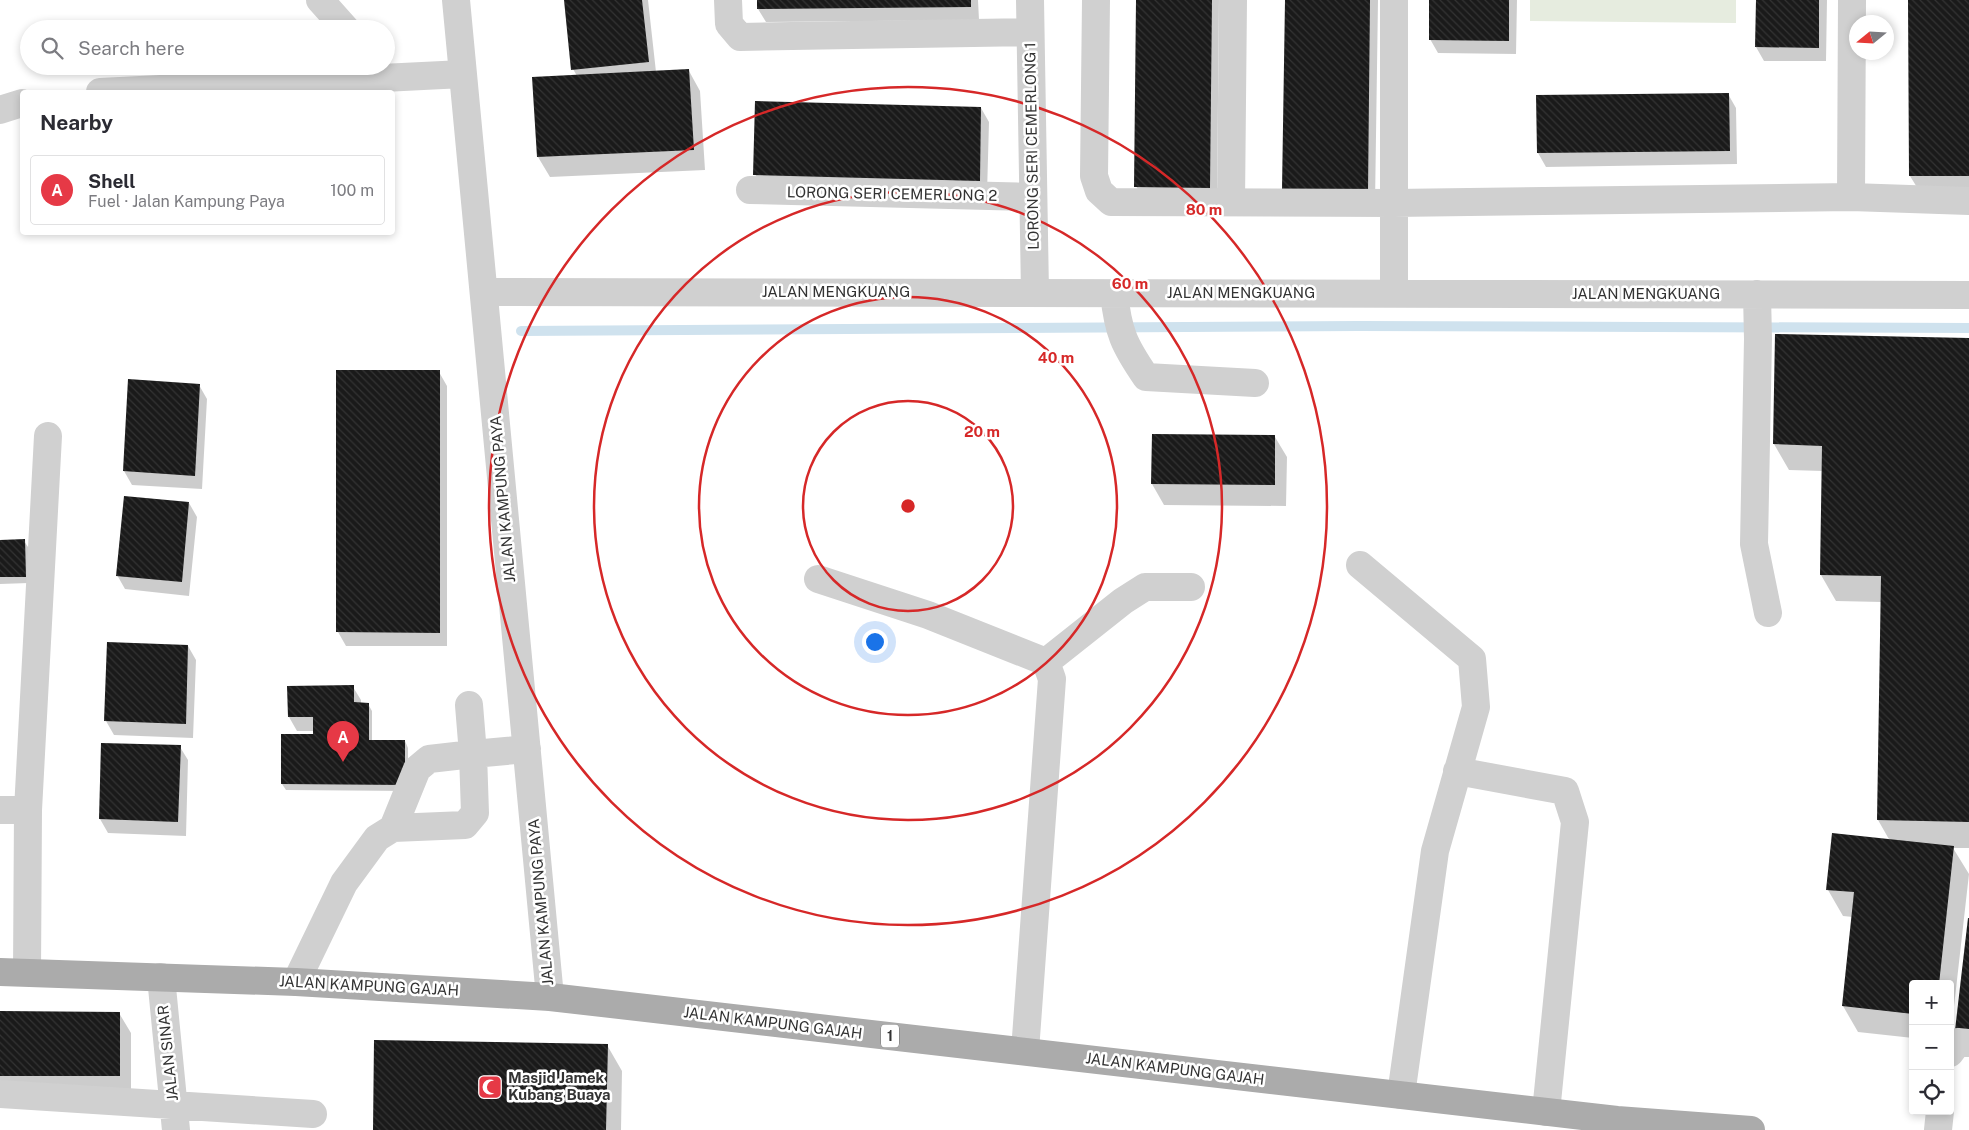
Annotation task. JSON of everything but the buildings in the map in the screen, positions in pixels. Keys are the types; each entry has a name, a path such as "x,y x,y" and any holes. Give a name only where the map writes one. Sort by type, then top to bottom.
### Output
{"main road":[{"name":"JALAN KAMPUNG GAJAH","path":"0,972 296,982 550,997 1546,1112 1617,1125 1751,1130"}],"street":[{"path":"320,0 338,20"},
{"name":"JALAN KAMPUNG PAYA","path":"456,0 550,997"},
{"path":"728,0 729,24 740,37 1030,32"},
{"name":"LORONG SERI CEMERLONG 1","path":"1030,0 1035,293"},
{"path":"1096,0 1094,176 1100,191 1111,202 1394,203 1851,197 1969,201"},
{"path":"1231,202 1233,0"},
{"path":"1394,0 1394,293"},
{"path":"1851,197 1852,0"},
{"path":"395,72 463,74"},
{"path":"129,90 344,75"},
{"path":"0,110 20,105"},
{"name":"LORONG SERI CEMERLONG 2","path":"750,190 1033,197"},
{"name":"JALAN MENGKUANG","path":"484,292 1394,293 1757,302 1969,295"},
{"path":"1114,293 1121,333 1128,352 1146,377 1255,383"},
{"path":"1757,302 1754,544 1768,613"},
{"path":"27,972 28,810 48,436"},
{"path":"1360,565 1472,659 1476,707 1435,851 1401,1095"},
{"path":"818,579 928,615 1046,662 1052,679 1025,1052"},
{"path":"1046,662 1145,587 1192,587"},
{"path":"296,982 344,883 376,838 392,828 465,825 475,813 469,705"},
{"path":"392,828 417,769 428,759 527,749"},
{"path":"1457,771 1565,791 1574,822 1546,1112"},
{"path":"0,810 28,810"},
{"name":"JALAN SINAR","path":"160,977 174,1118"},
{"path":"1954,1048 1958,1042 1969,1043"},
{"path":"0,1094 174,1118 313,1114"},
{"path":"1938,1130 1940,1115"}],"shaded area":[{"path":"1530,0 1736,0 1736,23 1530,21"}],"waterway":[{"path":"521,331 1359,326 1969,328"}],"place":[{"name":"Shell","path":"343,762"},
{"name":"Masjid Jamek Kubang Buaya","path":"490,1087"}]}
